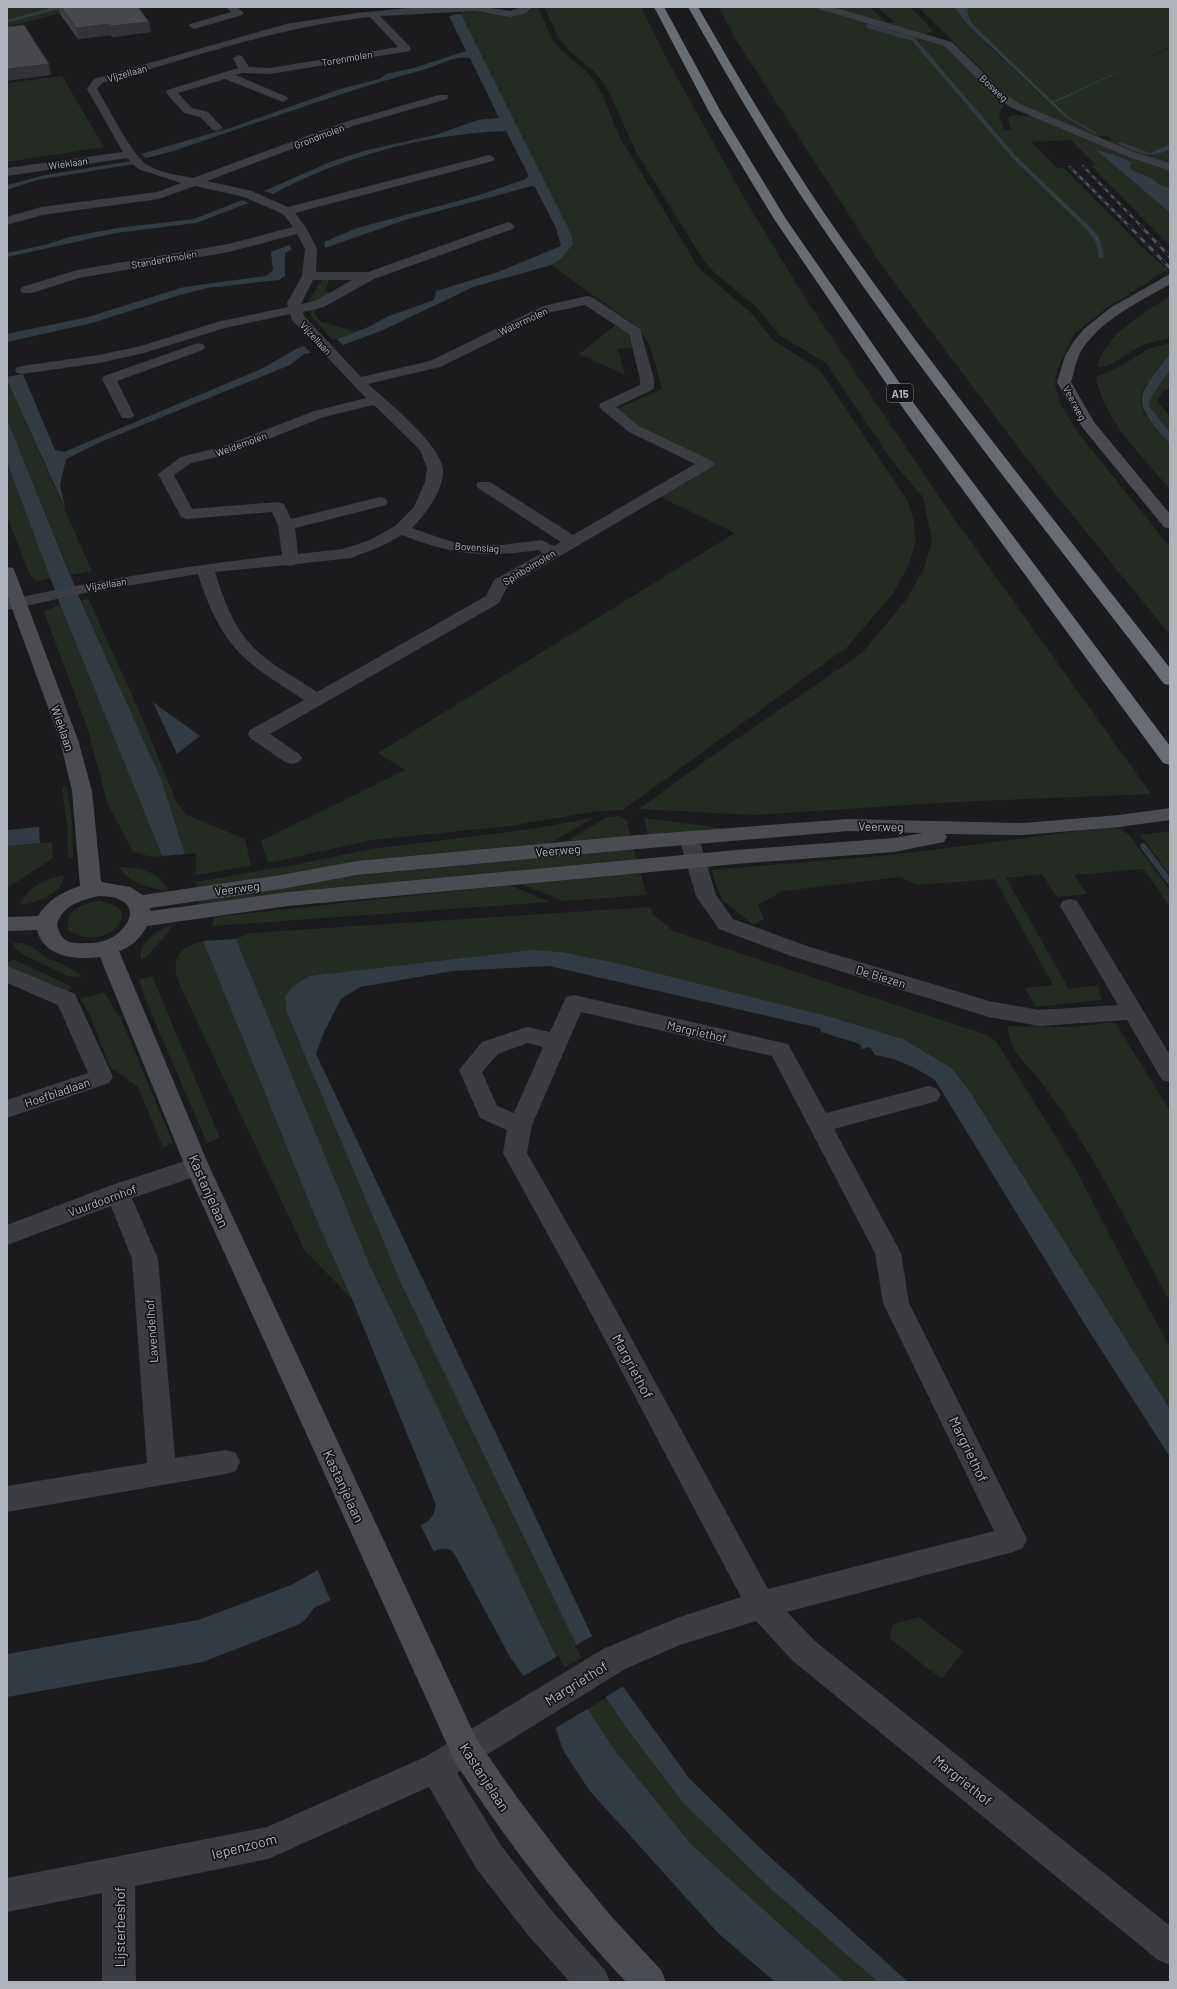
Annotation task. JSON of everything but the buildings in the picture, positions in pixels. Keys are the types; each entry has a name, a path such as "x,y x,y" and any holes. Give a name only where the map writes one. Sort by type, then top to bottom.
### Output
{"highway":[{"name":"A15","path":"659,7 715,112 780,219 910,408 1170,759"},
{"path":"693,7 752,109 825,223 953,402 1170,680"}],"street":[{"path":"194,26 239,13 231,7"},
{"name":"Vijzellaan","path":"12,604 85,588 204,568 291,561 346,554 376,543 401,529 421,509 433,482 435,468 427,448 358,382 297,317 294,310 294,303 309,276 311,249 301,229 287,211 248,194 164,175 142,167 130,154 92,89 98,81 220,47 286,27 309,18 477,8 512,14 524,11 528,7"},
{"name":"Bosweg","path":"822,7 948,44 1001,96 1016,106 1117,148 1170,167"},
{"name":"Torenmolen","path":"217,128 204,114 188,111 171,92 242,70 270,71 406,49 388,33 387,28 374,14"},
{"path":"220,47 228,49 240,60 244,67 242,70"},
{"path":"226,75 283,99"},
{"name":"Grondmolen","path":"198,182 349,124 443,97"},
{"name":"Wieklaan","path":"7,172 130,154"},
{"path":"287,211 489,159"},
{"path":"7,221 41,211 159,195 198,182"},
{"path":"22,370 99,359 144,349 222,325 319,304 369,276 509,226"},
{"name":"Standerdmolen","path":"27,290 77,274 229,248 301,229"},
{"path":"309,276 369,276"},
{"name":"Veerweg","path":"1170,278 1104,320 1085,336 1072,355 1064,382 1087,424 1170,524"},
{"name":"Watermolen","path":"358,382 435,364 548,309 587,300 635,332 647,378 647,387 606,406 634,429 706,464"},
{"path":"109,379 229,334 222,325"},
{"path":"99,359 127,415"},
{"name":"Weidemolen","path":"291,561 286,525 278,507 187,514 166,474 186,460 226,451 319,414 376,400"},
{"name":"Spinbolmolen","path":"292,758 257,734 493,599 500,584 706,464"},
{"path":"484,485 572,542"},
{"path":"286,525 380,502"},
{"name":"Bovenslag","path":"401,529 436,542 465,549 513,549 541,545 553,552"},
{"path":"204,568 211,592 236,637 254,657 316,700"},
{"name":"Wieklaan","path":"7,572 12,604 68,740 82,792 92,890"},
{"name":"Veerweg","path":"139,911 280,882 358,868 849,825 1023,829 1069,826 1169,814"},
{"name":"Veerweg","path":"139,911 894,845 982,828"},
{"name":"De Biezen","path":"689,838 706,896 726,924 799,950 989,1009 1038,1018 1134,1012"},
{"path":"108,889 122,892 139,911 138,926 129,937 107,949 84,952 63,948 50,937 47,931 47,923 52,912 62,902 76,894 92,890 108,889"},
{"path":"1070,906 1170,1074"},
{"path":"7,924 47,923"},
{"name":"Kastanjelaan","path":"107,949 197,1166 466,1751 498,1800 611,1943 650,1982"},
{"name":"Hoefbladlaan","path":"7,974 67,1000 101,1077 7,1109"},
{"name":"Margriethof","path":"466,1751 614,1659 677,1632 761,1606 1013,1539 896,1303 888,1253 780,1050 574,1004 555,1042 520,1125 515,1153 595,1296 761,1606 804,1651 1170,1948"},
{"path":"520,1125 488,1112 470,1070 490,1048 527,1035 555,1042"},
{"path":"819,1124 929,1096"},
{"name":"Vuurdoornhof","path":"7,1235 118,1193 197,1166"},
{"name":"Lavendelhof","path":"118,1193 146,1259 162,1473"},
{"path":"7,1499 226,1462"},
{"name":"Iepenzoom","path":"7,1895 268,1843 436,1768 466,1751"},
{"path":"436,1768 488,1856 539,1922 593,1982"},
{"name":"Lijsterbeshof","path":"118,1872 119,1982"}],"shaded area":[{"path":"7,7 58,7 7,20"},
{"path":"53,7 67,7 7,23 7,20"},
{"path":"67,7 60,13 7,27 7,23"},
{"path":"534,7 538,7 552,39 559,48 588,73 595,82 603,96 619,136 698,267 752,314 773,340 819,369 908,501 913,518 916,539 909,565 892,595 847,647 623,810 598,811 509,826 372,840 268,863 261,841 405,770 378,753 735,533 658,496 715,465 635,425 616,409 662,389 649,345 645,337 633,324 551,265 561,259 572,236 460,11 510,15 528,12"},
{"path":"544,7 641,7 668,61 743,196 807,301 946,507 1151,794 954,802 753,815 639,809 712,756 862,653 907,599 924,568 932,541 923,497 895,465 826,363 779,335 757,308 714,272 702,258 636,152 610,94 594,71 568,50 558,37"},
{"path":"719,7 818,7 944,46 959,57 1003,101 1004,104 999,114 1004,130 1011,130 1008,118 1012,115 1039,117 1170,169 1170,187 1159,184 1150,178 1131,170 1129,168 1131,162 1112,154 1097,151 1170,213 1170,246 1091,166 1096,165 1071,140 1032,142 1057,168 1064,168 1149,254 1168,269 1104,310 1074,334 1057,369 1055,386 1061,405 1079,434 1170,547 1170,635 1026,458 884,269 736,40"},
{"path":"829,7 869,7 887,23 894,22 877,7 910,7 933,31 924,35"},
{"path":"918,7 955,7 988,45 1066,118 1084,129 1087,129 1070,118 971,22 967,10 969,7 1170,7 1170,47 1058,101 1170,48 1170,144 1150,153 1118,144 1151,156 1170,149 1170,165 1108,142 1112,139 1108,136 1095,137 1013,101"},
{"path":"955,7 969,7 967,11 971,22 1051,100 1054,101 1170,48 1054,103 1070,118 1097,133 1095,134 1066,118 966,23"},
{"path":"461,14 572,236 573,244 561,259 551,265 473,287 381,331 343,345 337,339 366,328 389,316 434,300 436,291 498,272 561,246 556,228 535,187 532,186 405,220 325,248 324,242 357,228 476,196 526,179 528,174 506,131 445,137 386,149 328,169 273,194 264,191 330,162 367,150 435,135 478,120 499,118 470,58 464,57 453,59 170,152 146,158 141,154 233,127 340,89 379,79 386,74 414,68 466,51 449,16"},
{"path":"62,76 104,147 7,162 7,83"},
{"path":"1121,142 1150,153 1170,144 1170,149 1162,153 1149,155 1118,144"},
{"path":"1096,150 1112,154 1132,162 1130,168 1132,170 1145,175 1159,184 1170,187 1170,213"},
{"path":"131,161 135,164 37,180 7,190 7,185 45,175"},
{"path":"242,200 249,203 196,223 116,233 7,257 7,253 48,244 69,237 118,228 194,219"},
{"path":"289,245 292,249 285,253 285,276 279,280 207,288 92,323 7,342 7,334 88,317 184,287 266,276 273,270 271,252"},
{"path":"322,280 329,280 325,292 331,292 313,303 307,303"},
{"path":"1170,296 1170,338 1142,345 1108,366 1097,367 1102,355 1117,334 1137,318"},
{"path":"317,307 319,309 314,312 320,321 356,332 333,340 312,317 307,308"},
{"path":"616,325 627,332 632,348 618,349 625,375 579,354"},
{"path":"1170,343 1170,353 1142,392 1140,402 1144,413 1170,444 1170,489 1136,451 1116,423 1100,393 1096,377 1121,366 1150,348"},
{"path":"304,346 311,353 304,354 290,365 103,441 66,459 60,485 65,508 7,380 7,377 23,374 55,450 64,452 261,369"},
{"path":"1170,353 1170,370 1153,394 1149,403 1151,409 1170,432 1170,444 1148,417 1143,407 1142,399 1144,390"},
{"path":"1170,370 1170,388 1162,392 1157,401 1170,416 1170,432 1151,409 1149,403 1153,394"},
{"path":"7,380 92,571 71,575 7,419"},
{"path":"7,419 80,599 161,779 185,854 162,856 60,604 7,462"},
{"path":"7,462 51,578 37,581 30,575 7,517"},
{"path":"88,598 141,715 177,803 187,815 245,839 251,866 196,875 196,853 185,854 161,779 81,600"},
{"path":"60,604 162,856 152,857 133,852 107,802 88,730 44,612"},
{"path":"153,702 200,736 177,754"},
{"path":"64,786 67,787 72,822 73,857 68,858 67,824 62,789"},
{"path":"620,816 627,820 631,839 559,846 607,817"},
{"path":"593,818 544,847 197,890 196,882 299,864 371,849 531,829"},
{"path":"644,818 720,828 724,833 649,839"},
{"path":"1116,826 1129,835 1170,890 1170,907 1144,869 1074,875 1087,894 1057,897 1042,874 1006,878 1069,989 1098,985 1102,1000 1036,1007 1025,988 1053,985 995,879 916,885 900,877 783,891 758,905 764,919 754,925 722,900 711,870 892,855"},
{"path":"39,827 40,843 7,846 7,830"},
{"path":"1170,831 1170,875 1140,835"},
{"path":"52,843 53,858 7,888 7,846"},
{"path":"633,847 637,862 199,906 198,899 354,876"},
{"path":"119,867 140,869 154,874 160,878 168,890 147,887 140,884 124,873"},
{"path":"630,872 641,874 646,895 564,901 521,884"},
{"path":"64,875 62,882 54,892 41,900 20,905 27,893 32,889 44,882"},
{"path":"509,885 550,902 213,926 214,917"},
{"path":"98,901 114,905 121,912 121,920 116,928 107,934 95,938 81,936 68,929 69,917 76,909 86,904"},
{"path":"650,907 653,914 673,931 984,1034 996,1041 1074,1166 1133,1280 1170,1347 1170,1409 972,1095 952,1068 903,1039 831,1017 621,964 562,952 532,950 309,976 287,1013 403,1288 576,1644 586,1655 562,1669 369,1263 236,939 250,933"},
{"path":"172,925 171,929 149,954 141,960 143,947 150,937"},
{"path":"236,939 369,1263 562,1669 613,1748 692,1845 844,1982 775,1982 718,1933 589,1790 563,1750 556,1729 531,1687 510,1657 454,1553 448,1549 437,1550 314,1608 306,1619 300,1624 203,1662 7,1697 7,1654 198,1620 291,1585 318,1570 423,1524 431,1519 436,1505 352,1299 319,1226 203,941"},
{"path":"203,941 319,1226 352,1299 305,1251 178,981 176,966 179,955 188,947"},
{"path":"13,943 21,943 32,947 48,959 63,964 84,977 67,976 22,954 14,947"},
{"path":"532,950 562,952 621,964 831,1017 903,1039 952,1068 972,1095 1170,1409 1170,1457 1087,1328 935,1080 906,1064 891,1058 875,1055 870,1047 862,1049 860,1044 821,1032 820,1028 549,966 453,971 360,987 341,999 324,1032 316,1054 592,1636 624,1688 689,1778 760,1848 908,1982 878,1982 771,1889 684,1804 630,1733 606,1698 576,1644 403,1288 287,1013 285,997 292,987 309,976"},
{"path":"15,960 70,986 71,988 67,991 7,967 7,962"},
{"path":"152,976 220,1138 207,1143 145,999 139,980"},
{"path":"104,992 121,1019 173,1143 163,1147 138,1087 110,1067 88,1011 80,999"},
{"path":"1115,1022 1170,1111 1170,1302 1109,1188 1076,1132 1039,1079 1014,1049 1011,1043 1008,1026 1072,1027"},
{"path":"919,1617 963,1652 942,1679 890,1639 892,1625"},
{"path":"606,1698 630,1733 684,1804 771,1889 878,1982 844,1982 692,1845 613,1748 587,1709"}],"pier":[{"path":"420,1524 435,1554 331,1602 317,1568"},
{"path":"594,1635 625,1685 604,1698 575,1646"},
{"path":"558,1656 589,1708 554,1729 522,1677"}],"waterway":[{"path":"868,26 913,39 1015,158 1086,226"},
{"path":"1086,226 1096,239 1101,256"},
{"path":"1143,846 1170,882"}],"railway":[{"path":"1083,166 1141,226"},
{"path":"1070,167 1128,225"},
{"path":"1128,225 1170,268"},
{"path":"1140,225 1170,257"}]}
